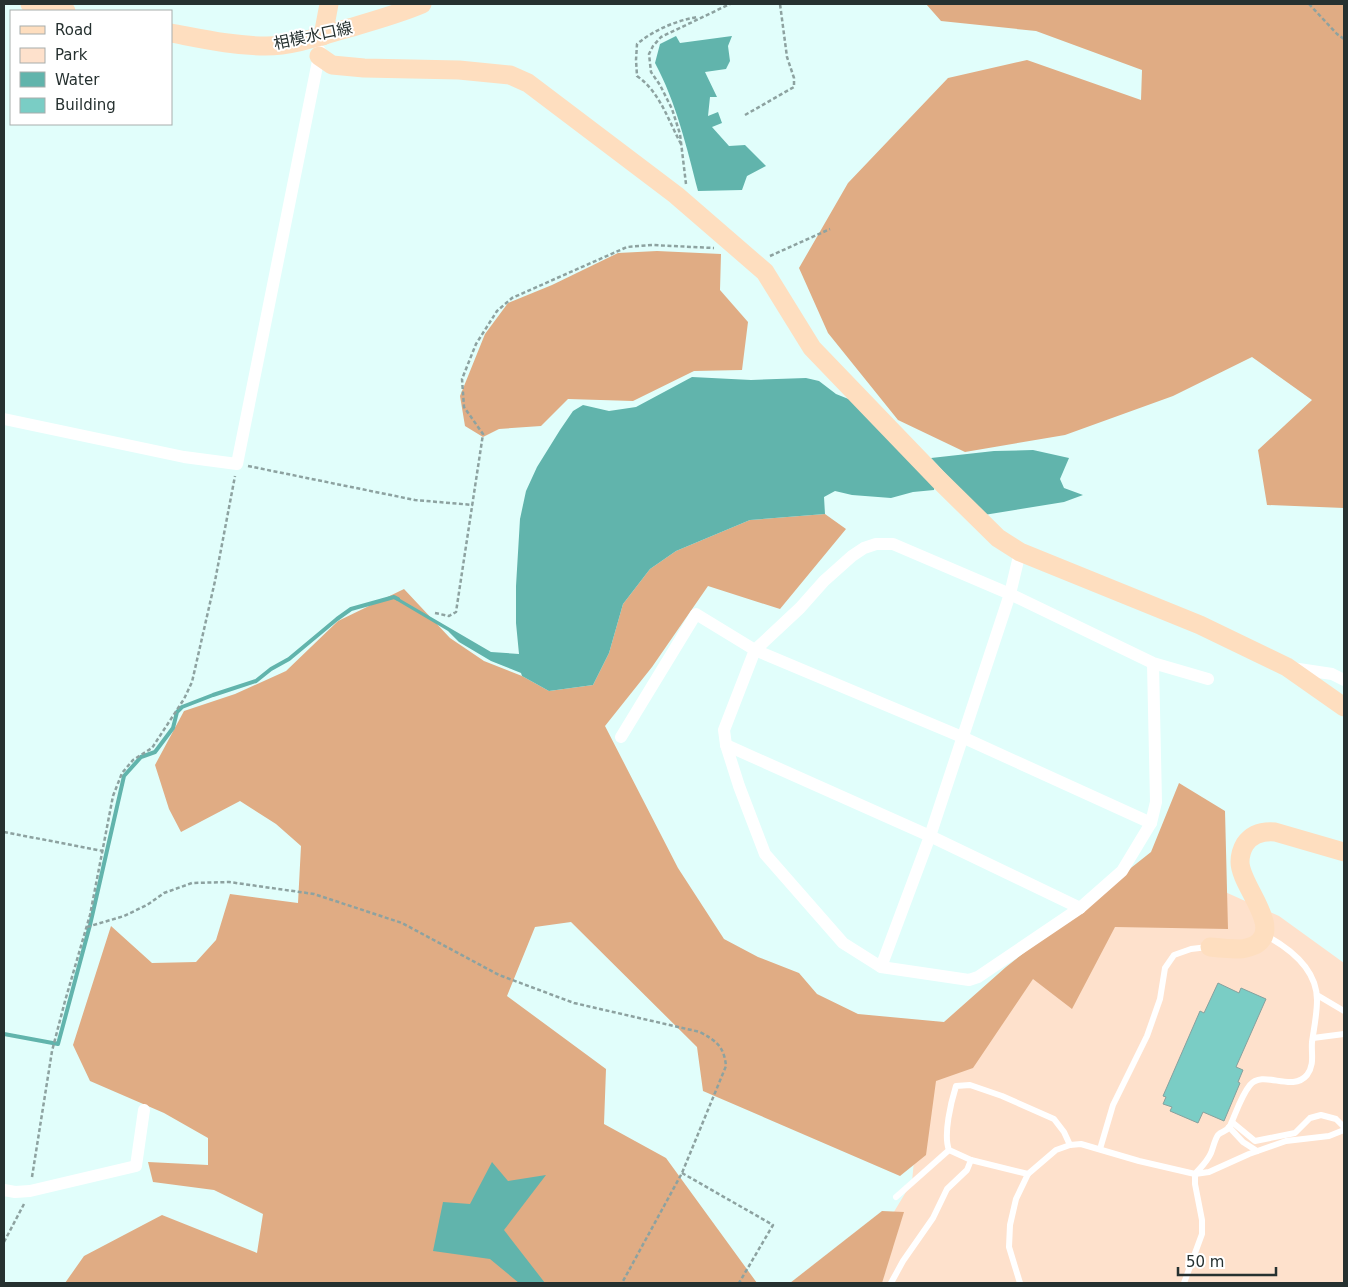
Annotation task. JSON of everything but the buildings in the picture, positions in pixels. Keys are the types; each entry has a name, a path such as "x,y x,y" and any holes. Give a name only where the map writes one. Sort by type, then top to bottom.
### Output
{"street":[{"path":"30,4 61,10"},
{"path":"4,419 184,457 237,464 329,4"},
{"name":"相模水口線","path":"172,33 209,41 269,46 323,36 422,4"},
{"path":"319,56 332,65 364,68 459,70 510,75 528,83 688,206 765,272 812,348 938,480 998,538 1020,552 1200,625 1287,667 1344,707"},
{"path":"1153,663 1156,802 1151,823 1122,871 1080,908 978,977 969,980 881,967 843,943 765,854 739,786 726,745 724,730 755,650 800,608 824,581 852,556 864,548 876,544 893,544 1010,594 1153,663 1208,678"},
{"path":"881,967 930,836 1010,594 1020,552"},
{"path":"621,737 696,614 755,650 962,737 1151,823"},
{"path":"1287,667 1332,674 1344,680"},
{"path":"726,745 930,836 1080,908"},
{"path":"1210,947 1242,949 1251,947 1259,942 1264,934 1263,915 1247,886 1240,862 1244,845 1251,837 1266,831 1275,832 1344,852"},
{"path":"4,1190 15,1192 30,1191 136,1166 144,1110"}],"lane":[{"path":"1194,1174 1204,1165 1218,1135 1227,1131 1250,1086 1256,1080 1297,1081 1305,1078 1313,1060 1312,1045 1316,1019 1316,986 1301,960 1277,941 1264,934"},
{"path":"1100,1148 1113,1105 1147,1036 1160,999 1165,968 1174,955 1190,949 1210,947"},
{"path":"1317,995 1344,1011"},
{"path":"1313,1038 1344,1034"},
{"path":"1028,1174 971,1160 949,1150 946,1143 956,1086 970,1085 1002,1096 1054,1119 1064,1132 1070,1145"},
{"path":"1020,1283 1009,1247 1010,1225 1016,1199 1028,1174 1056,1150 1070,1145 1081,1144 1194,1174 1209,1172 1257,1151 1286,1142 1329,1136 1344,1128 1336,1119 1321,1114 1310,1118 1295,1133 1255,1141 1230,1124"},
{"path":"1230,1124 1242,1142 1257,1151"},
{"path":"896,1197 949,1150"},
{"path":"891,1283 903,1261 933,1218 947,1189 966,1170 971,1160"},
{"path":"1184,1283 1202,1234 1202,1220 1194,1174"}],"path":[{"path":"688,206 680,134 672,110 660,85 651,72 649,54 661,37 730,4"},
{"path":"745,115 794,87 794,78 787,57 780,4"},
{"path":"1309,4 1344,39"},
{"path":"682,146 658,97 647,82 637,76 638,44 646,36 667,26 703,16"},
{"path":"755,263 830,229"},
{"path":"435,613 448,616 456,612 483,434 464,407 462,379 476,344 497,311 512,298 627,247 652,245 717,248 732,244"},
{"path":"4,1242 30,1191 52,1051 87,927 113,796 122,773 133,760 152,748 184,699 192,682 215,581 237,464 415,500 473,505"},
{"path":"4,832 103,851"},
{"path":"87,927 124,916 164,893 192,883 229,882 314,894 402,923 499,975 574,1003 700,1032 717,1042 725,1058 726,1066 682,1173 622,1283"},
{"path":"682,1173 773,1225 739,1283"}],"green space":[{"path":"1214,887 1279,916 1344,963 1344,1283 848,1283 857,1273 912,1182 922,1073 1000,994 1106,921"}],"shaded area":[{"path":"926,4 1344,4 1344,508 1267,505 1258,450 1312,400 1252,357 1173,396 1065,435 965,452 898,420 828,333 799,268 848,183 948,78 1027,60 1141,100 1142,70 1036,31 941,21"},
{"path":"657,251 721,254 720,290 748,322 742,370 694,371 633,401 568,399 541,426 499,429 483,437 465,426 460,396 485,334 508,303 552,285 618,253"},
{"path":"825,514 846,529 780,609 708,586 652,667 605,726 678,868 724,939 758,957 799,973 817,994 858,1014 944,1022 1006,967 1151,852 1179,783 1225,811 1228,929 1115,927 1072,1009 1033,979 973,1068 936,1081 926,1155 900,1176 703,1091 697,1047 571,922 535,927 507,996 606,1069 604,1124 666,1158 757,1283 65,1283 84,1256 162,1215 257,1253 263,1214 214,1190 153,1182 148,1162 208,1165 208,1138 164,1113 90,1081 73,1045 111,926 152,963 196,962 216,940 230,894 298,903 301,846 276,824 240,801 181,832 169,809 155,765 184,711 235,694 286,671 338,621 404,589 450,638 484,661 522,676 549,691 593,685 609,653 623,604 650,569 676,551 750,520"},
{"path":"882,1211 904,1212 882,1283 790,1283"}],"water":[{"path":"676,36 680,43 732,36 728,46 730,61 726,69 705,72 717,97 710,97 708,116 718,112 722,123 712,127 729,146 745,145 766,166 747,176 742,190 698,191 675,109 655,63 660,44"},
{"path":"692,377 751,380 806,378 819,381 836,394 861,404 935,482 934,490 913,492 891,498 852,495 835,491 824,497 825,514 750,520 676,551 650,569 623,604 609,653 593,685 549,691 522,676 521,673 491,661 459,642 448,631 394,599 395,596 491,652 519,654 516,623 516,586 520,519 526,491 537,467 560,430 573,411 583,405 609,411 636,407"},
{"path":"1033,450 1069,458 1060,479 1064,488 1083,495 1064,502 984,515 931,458 994,451"},
{"path":"492,1162 508,1181 546,1175 504,1230 545,1283 519,1283 490,1259 433,1251 443,1202 470,1204"}],"waterway":[{"path":"4,1034 58,1044 90,925 124,776 141,757 155,752 173,728 177,712 182,707 256,681 271,669 289,659 351,609 394,597 398,599"}]}
